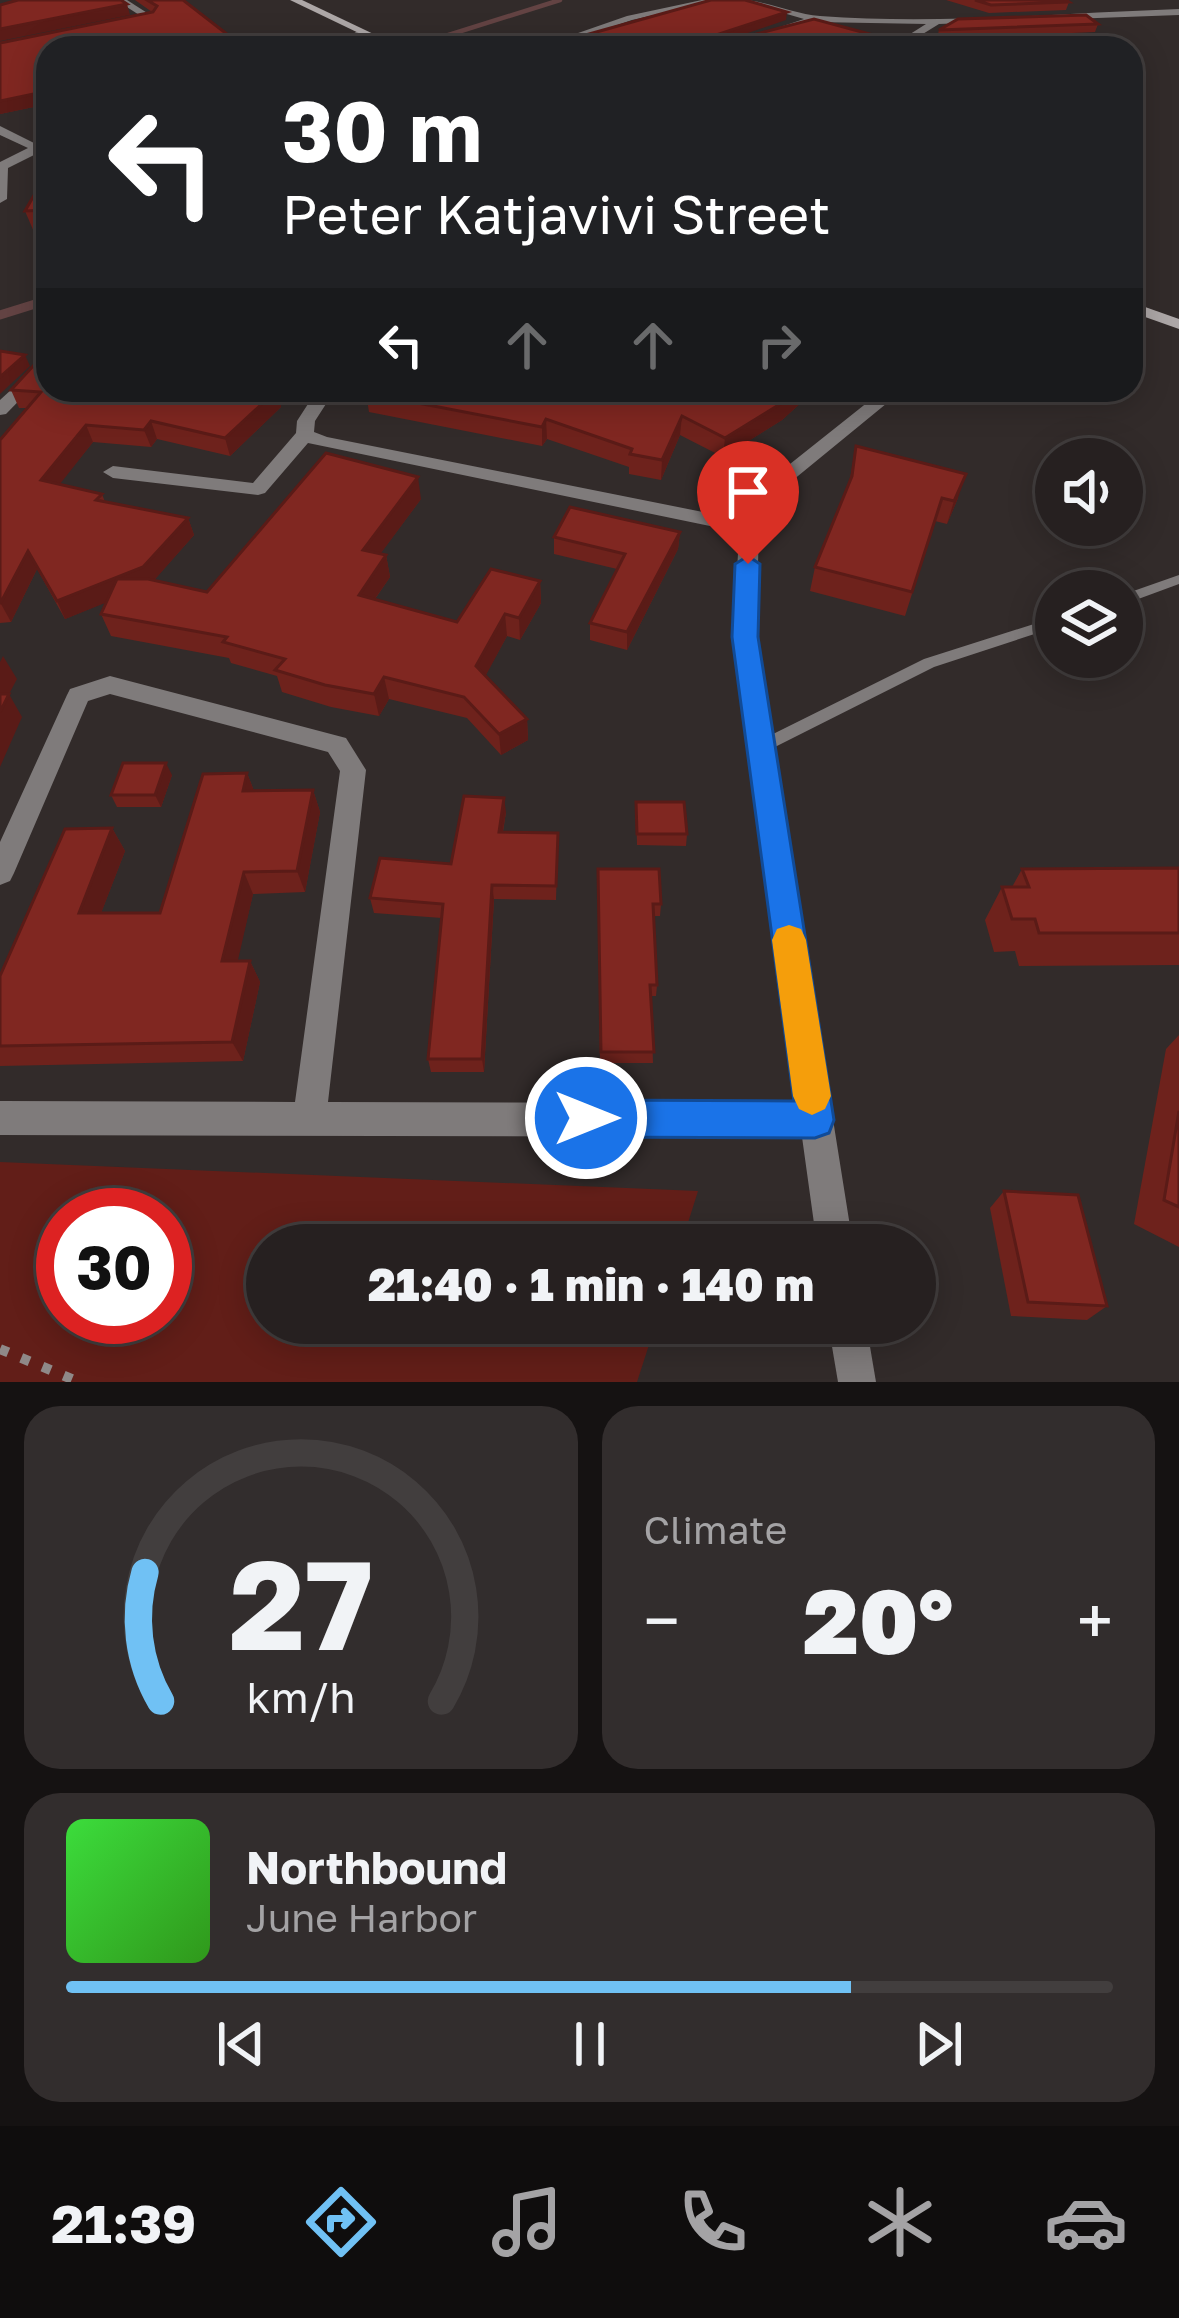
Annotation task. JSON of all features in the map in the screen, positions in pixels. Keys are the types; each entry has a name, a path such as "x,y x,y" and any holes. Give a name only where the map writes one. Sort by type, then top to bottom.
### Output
{"street":[{"path":"121,0 150,18 124,27"},
{"path":"295,0 369,36"},
{"path":"576,36 630,18 715,0"},
{"path":"744,0 869,36"},
{"path":"1093,0 1115,14"},
{"path":"760,36 814,19 937,22 1179,12"},
{"path":"913,36 937,22"},
{"path":"356,36 362,33"},
{"path":"0,130 36,146"},
{"path":"0,199 1,166 36,150"},
{"path":"1143,311 1179,324"},
{"path":"0,410 36,373"},
{"path":"112,472 258,489 305,434 306,421 318,402"},
{"path":"832,1224 745,637 749,528 768,490 879,402"},
{"path":"305,434 321,442 749,528"},
{"path":"0,873 79,694 94,688 110,685 337,745 353,770 310,1117"},
{"path":"0,1118 815,1120"},
{"path":"851,1344 857,1382"}],"lane":[{"path":"1143,592 1179,579"},
{"path":"761,747 928,663 1035,629"}],"path":[{"path":"0,1348 80,1382"}],"shaded area":[{"path":"0,1162 698,1191 688,1224 246,1224 246,1344 649,1344 637,1382 0,1382"}],"building":[{"path":"18,0 121,0 127,4 0,29 0,5"},
{"path":"147,0 183,0 229,36 36,36 36,94 0,101 0,43 153,12 157,6"},
{"path":"711,0 745,0 787,12 716,36 582,36"},
{"path":"975,0 1066,0 1069,2 991,5"},
{"path":"1086,15 1098,24 939,30 958,19"},
{"path":"814,19 870,36 749,36"},
{"path":"36,192 36,211 25,211"},
{"path":"0,351 25,355 0,377"},
{"path":"36,363 36,392 11,390"},
{"path":"36,398 36,402 264,402 225,438 151,421 144,430 86,425 41,480 102,494 96,500 188,518 143,567 57,601 28,551 0,604 0,440"},
{"path":"413,402 783,402 725,438 682,416 662,460 630,454 632,449 546,419 542,427"},
{"path":"856,446 966,474 954,501 942,498 912,592 815,567 852,476"},
{"path":"326,453 418,477 363,550 386,555 359,595 457,622 491,569 540,581 519,618 505,614 476,666 527,719 499,734 464,697 384,677 374,694 325,685 275,670 285,659 223,642 227,637 101,614 117,579 148,579 207,592"},
{"path":"570,507 680,532 627,632 590,623 625,554 554,537"},
{"path":"123,763 166,763 155,795 111,795"},
{"path":"247,773 243,791 313,790 297,871 244,872 222,961 250,961 232,1042 0,1046 0,976 65,829 112,828 79,913 160,913 203,774"},
{"path":"464,796 504,798 499,832 558,833 556,886 492,885 482,1059 428,1059 443,904 370,898 380,858 451,864"},
{"path":"636,802 684,802 687,834 637,834"},
{"path":"1179,868 1179,933 1039,933 1035,919 1012,919 1002,887 1029,887 1022,869"},
{"path":"598,869 659,869 661,904 653,904 657,985 650,985 654,1052 601,1052"},
{"path":"1179,1111 1179,1207 1164,1200"},
{"path":"1004,1191 1078,1195 1107,1306 1028,1302"}],"waterway":[{"path":"445,36 560,0"},
{"path":"0,315 36,304"}],"slow traffic":[{"path":"789,940 812,1096"}],"route":[{"path":"586,1118 815,1120 745,637 748,564"}]}
